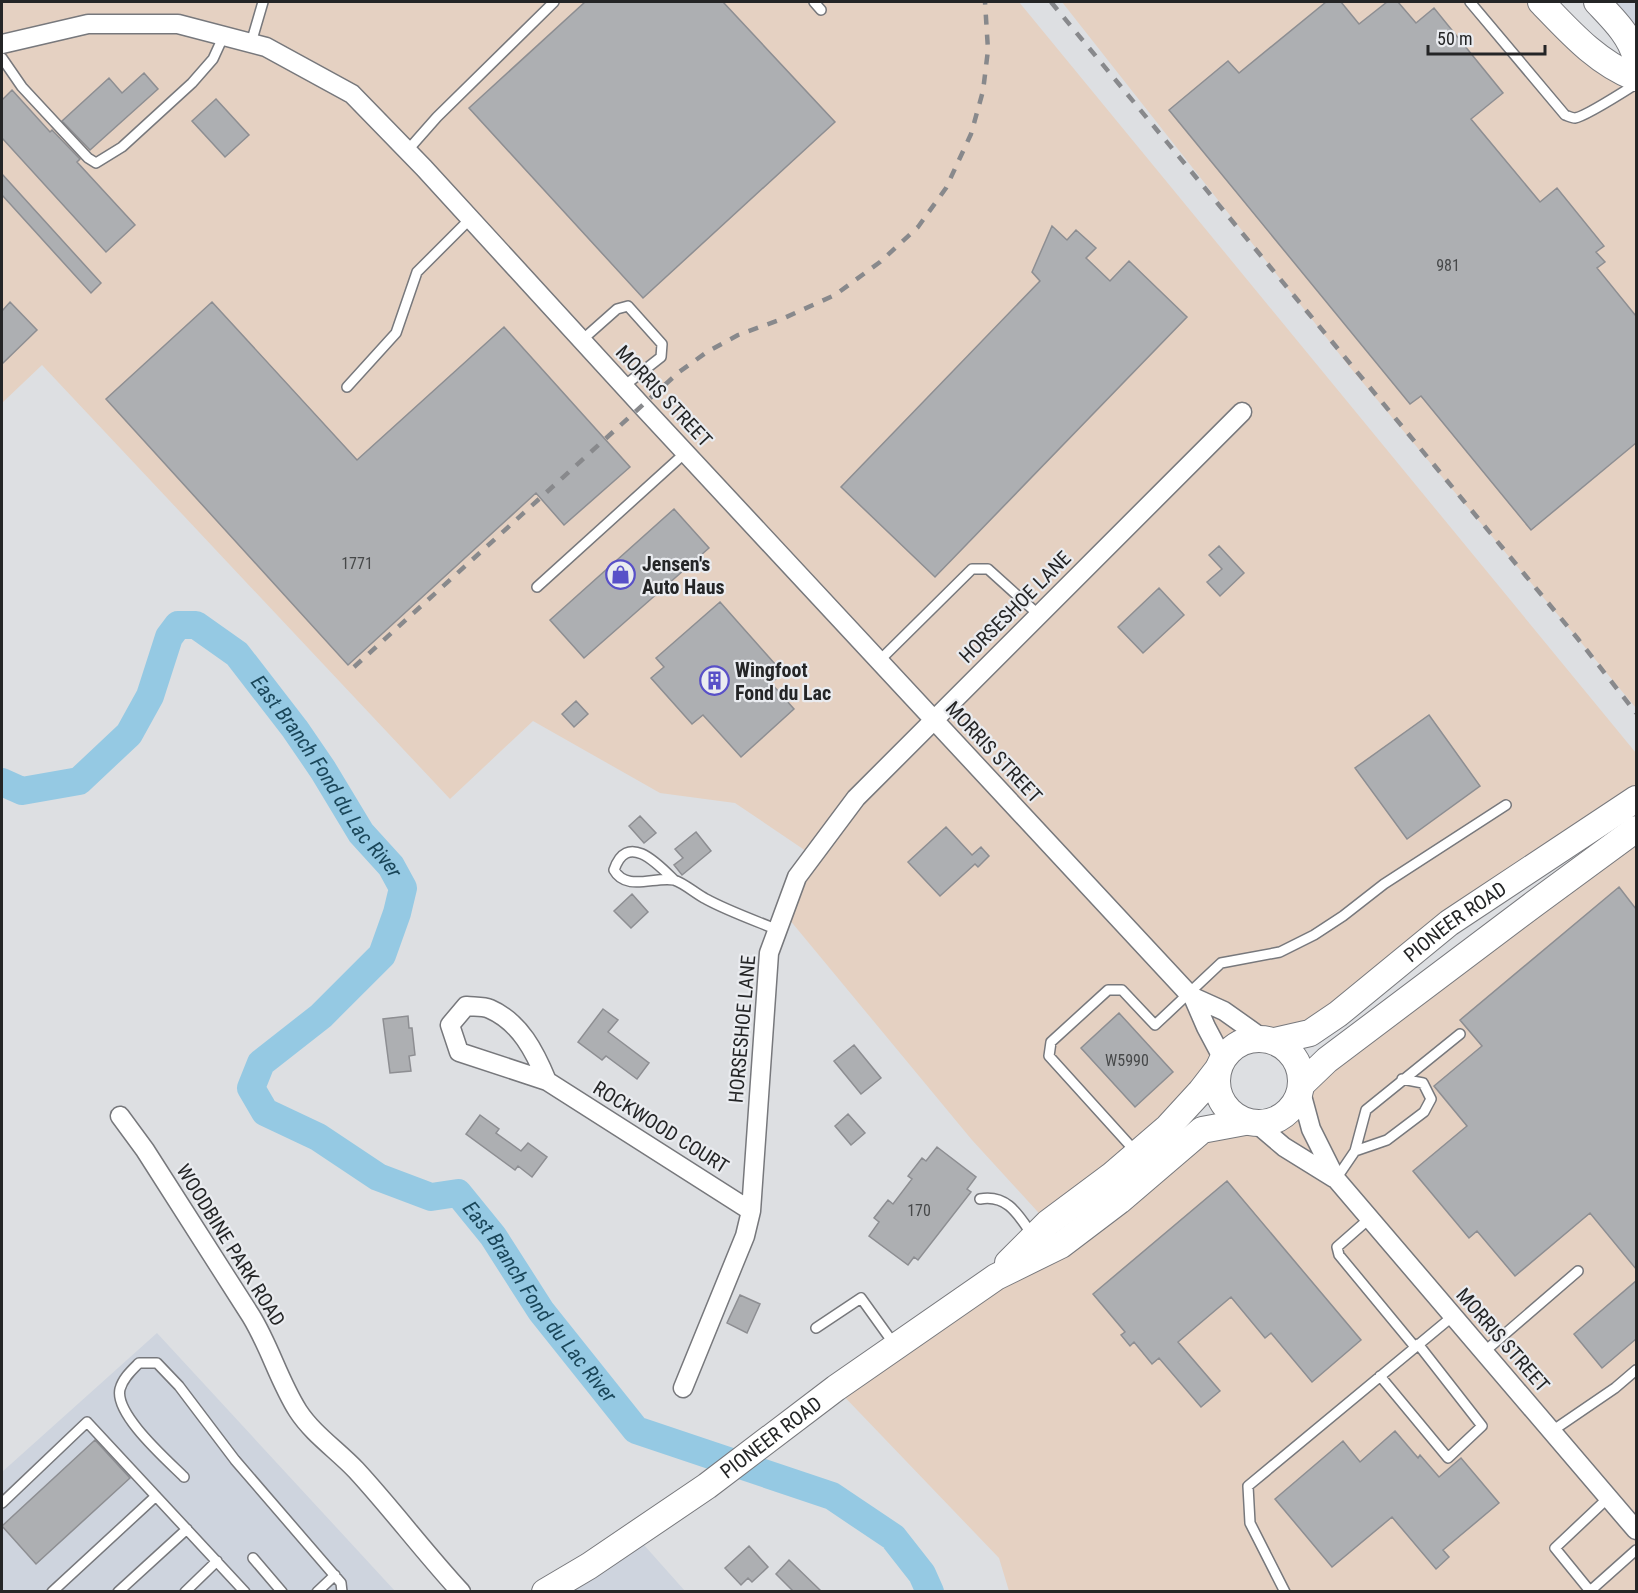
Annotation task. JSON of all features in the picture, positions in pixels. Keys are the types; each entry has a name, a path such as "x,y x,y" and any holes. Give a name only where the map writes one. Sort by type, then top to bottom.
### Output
{"main road":[{"path":"1541,2 1601,59 1619,72 1636,78"},
{"path":"1597,2 1623,30 1634,48 1636,58"},
{"name":"PIONEER ROAD","path":"1268,1040 1310,1033 1338,1014 1449,923 1636,799"},
{"name":"PIONEER ROAD","path":"1301,1088 1336,1053 1636,830"},
{"path":"1254,1038 1268,1040 1286,1048 1295,1058 1301,1070 1301,1088 1296,1103 1289,1112 1277,1120 1251,1123 1234,1116 1224,1106 1217,1088 1221,1064 1237,1044 1254,1038"},
{"name":"PIONEER ROAD","path":"545,1592 572,1582 707,1486 836,1388 1039,1245 1048,1223 1168,1127 1201,1091 1221,1064"},
{"name":"PIONEER ROAD","path":"1039,1245 1061,1245 1119,1201 1202,1130 1251,1123"}],"street":[{"name":"MORRIS STREET","path":"2,44 88,24 178,24 266,47 352,94 471,219 1190,995 1221,1064"},
{"name":"HORSESHOE LANE","path":"683,1388 745,1236 751,1211 769,952 797,877 856,798 1242,412"},
{"name":"MORRIS STREET","path":"1190,995 1224,1011 1268,1040"},
{"name":"ROCKWOOD COURT","path":"547,1081 536,1054 513,1024 488,1008 466,1006 450,1025 459,1052 547,1081 751,1211"},
{"name":"MORRIS STREET","path":"1301,1088 1311,1129 1336,1179 1636,1530"},
{"name":"WOODBINE PARK ROAD","path":"120,1116 145,1150 251,1316 302,1416 356,1470 461,1592"},
{"name":"MORRIS STREET","path":"1251,1123 1284,1147 1336,1179"}],"lane":[{"path":"251,43 263,2"},
{"path":"407,151 437,117 554,2"},
{"path":"814,2 821,10"},
{"path":"1470,2 1565,115 1574,118 1585,115 1611,97 1636,84"},
{"path":"2,58 22,87 88,158 96,163 122,147 192,83 213,59 224,35"},
{"path":"346,387 396,333 417,272 471,219"},
{"path":"582,340 617,309 628,306 663,344 661,357 624,386"},
{"path":"537,587 686,453"},
{"path":"879,661 972,569 988,569 1039,615"},
{"path":"1137,1154 1049,1056 1051,1042 1108,990 1122,990 1155,1025 1190,995 1221,963 1280,952 1314,935 1384,884 1506,805"},
{"path":"674,880 629,881 621,879 614,870 620,856 625,853 643,854 674,880 707,900 778,930"},
{"path":"1336,1179 1355,1150 1366,1110 1460,1034"},
{"path":"1355,1150 1388,1140 1424,1112 1431,1099 1424,1083 1402,1079"},
{"path":"981,1199 993,1197 1004,1202 1021,1219 1039,1245"},
{"path":"1370,1218 1337,1246 1339,1255 1482,1426 1448,1458 1380,1376"},
{"path":"1484,1352 1578,1271"},
{"path":"816,1328 861,1298 896,1346"},
{"path":"1285,1592 1250,1523 1248,1486 1453,1316"},
{"path":"184,1477 148,1441 120,1400 120,1389 126,1377 139,1363 157,1363 179,1386 235,1460 341,1583 342,1592"},
{"path":"1552,1431 1615,1388 1636,1370"},
{"path":"2,1503 87,1422 245,1592"},
{"path":"52,1592 156,1496"},
{"path":"1609,1497 1554,1548 1590,1590 1636,1550"},
{"path":"118,1592 187,1529"},
{"path":"253,1558 282,1592"},
{"path":"185,1592 217,1562"},
{"path":"317,1592 334,1575"}],"shaded area":[{"path":"2,2 1019,2 1636,753 1636,799 1338,1014 1244,1041 1231,1049 1048,1223 972,1140 784,913 812,856 735,803 660,793 533,721 450,799 42,365 2,403"},
{"path":"1062,2 1541,2 1636,78 1636,708 1348,365"},
{"path":"1612,2 1636,2 1636,29"},
{"path":"1636,829 1636,1591 1009,1591 999,1558 836,1388 1202,1130 1266,1123 1277,1120 1289,1112 1296,1103 1299,1093"},
{"path":"157,1333 395,1591 2,1591 2,1472"},
{"path":"636,1536 685,1591 545,1592"}],"building":[{"path":"585,2 723,2 835,122 643,298 469,108"},
{"path":"1326,2 1341,2 1359,24 1387,2 1398,2 1416,23 1434,8 1503,93 1471,119 1540,202 1557,188 1604,246 1596,252 1605,262 1597,268 1636,316 1636,443 1531,530 1421,396 1410,404 1169,110 1228,61 1239,73"},
{"path":"144,73 158,89 90,150 62,121 109,78 122,93"},
{"path":"12,90 50,132 52,130 80,159 77,162 135,225 106,252 2,138 2,100"},
{"path":"216,99 249,135 225,157 192,121"},
{"path":"2,174 101,283 91,293 2,195"},
{"path":"1052,226 1067,240 1076,230 1096,248 1086,258 1110,281 1129,261 1187,317 935,577 841,487 1040,281 1032,272"},
{"path":"10,302 37,330 2,364 2,311"},
{"path":"212,302 357,460 504,327 630,467 564,525 536,493 348,665 106,399"},
{"path":"674,509 709,548 584,658 550,620"},
{"path":"1219,546 1244,573 1220,596 1207,582 1222,569 1209,555"},
{"path":"1159,588 1184,615 1143,653 1118,627"},
{"name":"Wingfoot Fond du Lac","path":"720,602 783,673 771,683 794,709 741,757 703,715 692,724 651,678 664,667 656,658"},
{"path":"576,701 588,714 574,727 562,714"},
{"path":"1429,715 1480,786 1407,839 1355,768"},
{"path":"640,816 656,833 644,843 629,826"},
{"path":"946,827 972,855 981,847 989,856 978,867 975,864 940,896 908,862"},
{"path":"696,832 711,851 682,875 674,865 683,858 675,849"},
{"path":"1619,887 1636,909 1636,1269 1590,1213 1515,1276 1477,1231 1469,1238 1413,1171 1467,1126 1434,1086 1482,1046 1460,1020"},
{"path":"632,894 648,912 631,928 614,911"},
{"path":"603,1009 618,1020 608,1032 649,1063 637,1079 606,1056 602,1060 578,1042"},
{"path":"1119,1013 1173,1072 1135,1107 1081,1048"},
{"path":"408,1016 409,1028 412,1028 415,1055 409,1056 411,1071 390,1073 383,1019"},
{"path":"854,1045 881,1078 861,1094 834,1061"},
{"path":"848,1114 865,1133 851,1145 835,1126"},
{"path":"480,1115 499,1129 496,1133 521,1151 528,1143 547,1157 532,1177 518,1166 515,1170 466,1134"},
{"path":"937,1147 976,1177 967,1189 971,1192 918,1260 914,1257 908,1265 869,1236 879,1222 874,1218 888,1200 893,1204 912,1179 908,1176 922,1158 926,1161"},
{"path":"1227,1181 1361,1340 1312,1382 1271,1333 1265,1338 1231,1297 1178,1342 1220,1391 1201,1407 1159,1358 1152,1364 1134,1342 1130,1346 1121,1335 1125,1332 1093,1294"},
{"path":"1636,1281 1636,1339 1602,1368 1574,1334"},
{"path":"740,1295 760,1304 747,1333 727,1323"},
{"path":"1395,1431 1418,1458 1420,1455 1439,1477 1461,1458 1499,1503 1443,1550 1449,1557 1436,1569 1392,1517 1332,1567 1275,1499 1343,1441 1360,1462"},
{"path":"95,1440 130,1478 36,1564 2,1526"},
{"path":"749,1546 768,1567 752,1582 748,1578 741,1585 725,1568"},
{"path":"789,1560 822,1592 794,1592 776,1574"}],"waterway":[{"name":"East Branch Fond du Lac River","path":"2,782 22,791 79,781 129,734 150,696 169,637 178,625 196,625 237,654 295,729 361,833 391,866 403,888 382,955 321,1016 261,1063 251,1088 265,1112 318,1137 378,1177 431,1197 458,1193 493,1236 541,1311 636,1430 832,1496 893,1537 922,1574 930,1592"}],"railway":[{"path":"354,667 679,372 707,352 738,335 782,319 835,295 880,262 918,227 946,188 971,134 983,91 988,50 985,2"},
{"path":"1051,2 1578,639 1636,713"}],"place":[{"name":"Jensen's Auto Haus","path":"621,575"},
{"name":"Wingfoot Fond du Lac","path":"714,681"}]}
